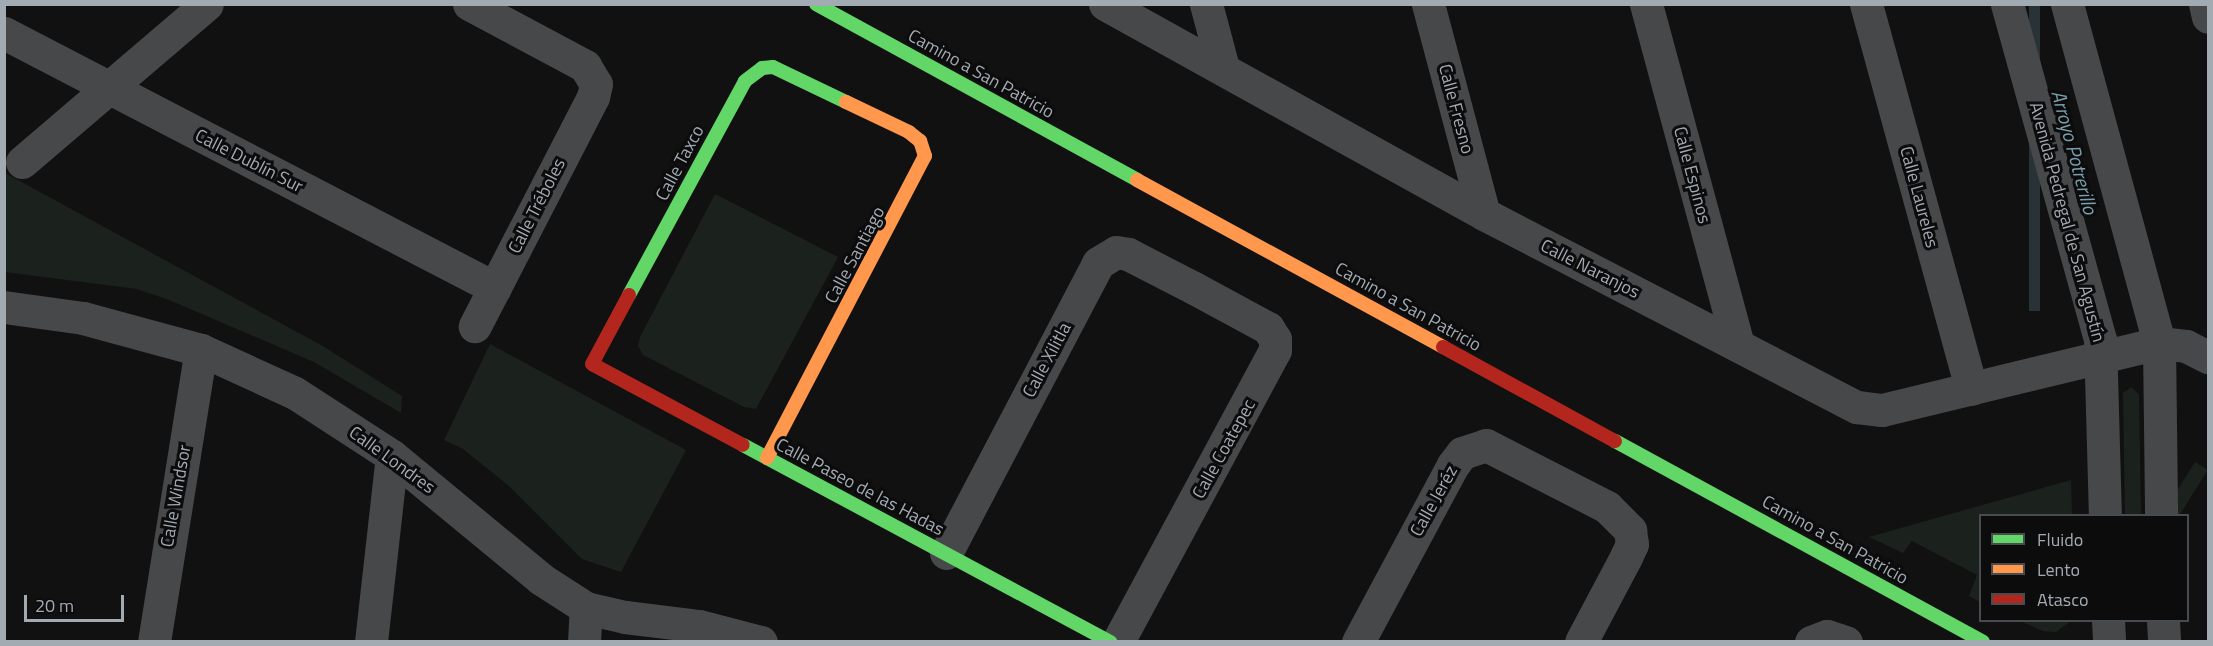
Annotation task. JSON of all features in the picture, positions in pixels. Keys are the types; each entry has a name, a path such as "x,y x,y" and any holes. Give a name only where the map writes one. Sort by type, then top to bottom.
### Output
{"street":[{"path":"22,162 207,4"},
{"name":"Calle Tréboles","path":"469,4 585,66 596,84 593,97 475,326"},
{"name":"Camino a San Patricio","path":"816,4 1983,642"},
{"name":"Calle Naranjos","path":"1105,4 1484,214 1857,407 1882,410 2159,343"},
{"path":"1206,4 1223,68"},
{"name":"Calle Fresno","path":"1428,4 1484,214"},
{"name":"Calle Espinos","path":"1646,4 1738,345"},
{"name":"Calle Laureles","path":"1866,4 1971,389"},
{"name":"Avenida Pedregal de San Agustín","path":"2007,4 2095,320 2102,356 2105,514"},
{"path":"2067,4 2159,343 2161,514"},
{"path":"2205,4 2208,17"},
{"name":"Calle Dublín Sur","path":"4,33 495,288"},
{"name":"Calle Taxco","path":"592,364 745,81 762,68 783,69 848,101"},
{"name":"Calle Santiago","path":"766,458 926,156 920,141 909,132 848,101"},
{"name":"Calle Xilitla","path":"946,553 1098,263 1116,252 1128,254 1194,288"},
{"name":"Calle Coatepec","path":"1118,642 1275,350 1275,339 1268,328 1194,288"},
{"name":"Calle Londres","path":"4,307 83,318 201,350 295,393 392,456 540,579 586,608 625,617 699,626 761,642"},
{"path":"2159,343 2186,346 2208,357"},
{"name":"Calle Windsor","path":"154,642 201,350"},
{"name":"Calle Paseo de las Hadas","path":"592,364 1111,642"},
{"name":"Calle Jeréz","path":"1358,642 1462,453 1486,445 1607,507 1630,530 1632,544 1581,642"},
{"path":"371,642 392,456"},
{"path":"584,642 586,608"},
{"path":"2108,622 2109,642"},
{"path":"2163,622 2164,642"}],"shaded area":[{"path":"5,173 321,345 402,396 401,413 314,362 169,300 137,289 5,272"},
{"path":"715,194 838,257 756,409 744,407 643,355 638,346 640,337"},
{"path":"490,344 686,450 621,572 582,559 509,486 463,449 444,440"},
{"path":"2131,387 2139,394 2141,514 2125,514 2123,393"},
{"path":"2195,462 2208,470 2180,514 2163,514"},
{"path":"2071,480 2072,514 1979,514 1979,601 1969,596 1977,575 1912,541 1903,553 1869,537"},
{"path":"2022,622 2070,622 2056,632 2043,631"}],"water":[{"path":"2029,5 2040,5 2040,311 2029,311"}],"traffic: fast":[{"path":"816,4 1137,180"},
{"path":"629,295 745,81 762,68 773,67 846,102"},
{"path":"1615,441 1983,642"},
{"path":"743,445 1111,642"}],"traffic: slow":[{"path":"767,458 925,156 920,141 909,132 846,102"},
{"path":"1137,180 1443,347"}],"traffic: jam":[{"path":"629,295 592,364 743,445"},
{"path":"1443,347 1615,441"}],"water label":[{"name":"Arroyo Potrerillo","path":"2075,152"}]}
